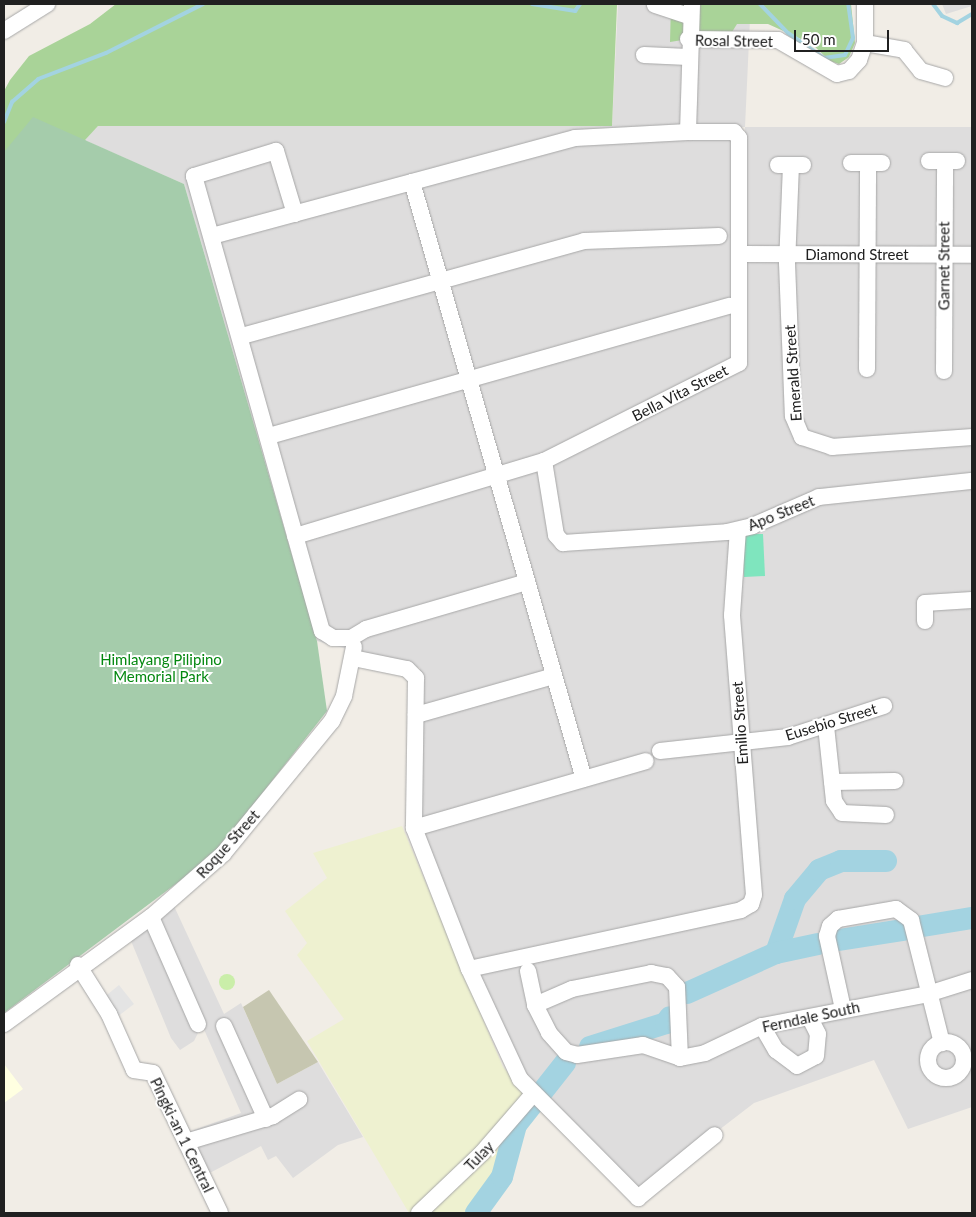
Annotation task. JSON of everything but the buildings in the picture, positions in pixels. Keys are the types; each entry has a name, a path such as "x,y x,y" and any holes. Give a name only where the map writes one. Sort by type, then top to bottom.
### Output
{"street":[{"path":"4,31 47,4"},
{"name":"Rosal Street","path":"683,132 688,39 778,40 837,74 849,71 859,60 865,43 866,4"},
{"path":"655,5 690,10 688,39"},
{"path":"865,43 904,50 921,72 945,78"},
{"path":"644,55 688,57"},
{"name":"Bella Vita Street","path":"212,236 559,141 683,132 734,132 740,138 741,360 544,461"},
{"path":"295,214 276,151 194,176 242,336 322,631 333,638 351,638 373,627 527,582"},
{"name":"Garnet Street","path":"944,161 944,371"},
{"path":"867,163 867,368"},
{"name":"Emerald Street","path":"791,165 787,255 793,416 802,437 832,447 972,437"},
{"path":"412,182 584,779"},
{"path":"242,336 596,239 719,236"},
{"name":"Diamond Street","path":"741,254 972,255"},
{"path":"268,436 729,306"},
{"path":"295,536 497,477 544,461"},
{"name":"Apo Street","path":"544,461 559,542 738,530 819,497 972,481"},
{"name":"Emilio Street","path":"469,969 741,910 754,895 732,615 738,530"},
{"path":"925,621 925,604 972,600"},
{"name":"Roque Street","path":"4,1024 78,965 151,917 223,854 332,720 344,696 353,658 351,638"},
{"path":"353,658 414,674 416,715 414,828 469,969 511,1066 534,1093 638,1198 715,1135"},
{"path":"416,715 554,676"},
{"name":"Eusebio Street","path":"660,751 788,737 884,706"},
{"path":"826,726 834,801 842,814 886,815"},
{"path":"414,828 646,761"},
{"path":"832,782 895,781"},
{"path":"843,1009 827,936 838,919 896,909 906,913 942,1043"},
{"path":"151,917 198,1024"},
{"name":"Pingki-an 1 Central","path":"78,965 109,1014 134,1070 153,1073 220,1213"},
{"name":"Ferndale South","path":"528,971 535,1005 566,1052 577,1055 643,1046 680,1058 705,1053 762,1026 928,994 972,980"},
{"path":"535,1005 572,989 651,973 667,976 677,987 680,1058"},
{"path":"762,1026 776,1050 797,1066 816,1056 818,1034 810,1018"},
{"path":"224,1026 266,1118"},
{"name":"Tulay","path":"419,1213 482,1153 534,1093"},
{"path":"186,1142 266,1118 299,1100"}],"shaded area":[{"path":"618,4 737,4 750,19 745,127 972,127 972,1107 908,1129 874,1060 754,1103 637,1193 515,1064 417,820 420,668 317,641 184,184 84,140 98,126 612,126","holes":["681,127 745,127 747,367 551,463 563,537 555,548 539,460 738,358 735,137"]},
{"path":"942,4 972,4 972,6 946,14"},
{"path":"402,826 503,1067 532,1099 516,1121 503,1179 471,1213 409,1213 307,1041 344,1019 297,955 307,943 285,911 327,878 313,853"},
{"path":"174,906 224,1014 241,1003 277,1084 318,1062 363,1137 338,1145 293,1178 276,1156 268,1160 261,1146 202,1177 183,1134 241,1113 202,1025 194,1041 180,1050 171,1038 129,936"},
{"path":"119,985 134,1004 117,1017 102,999"},
{"path":"269,990 318,1062 277,1084 243,1007"},
{"path":"4,1064 23,1089 4,1103"}],"green space":[{"path":"116,4 632,4 617,5 612,126 98,126 85,140 100,155 4,193 4,91 10,80 29,56 90,24"},
{"path":"671,4 851,4 855,43 849,57 839,64 830,61 812,44 768,24 737,24 732,32 670,42"},
{"name":"Himlayang Pilipino Memorial Park","path":"33,117 184,184 317,641 327,711 213,856 4,1013 4,152"},
{"path":"742,534 763,534 765,576 744,577"},
{"path":"224,974 230,974 235,979 233,988 224,990 219,985 219,979"}],"waterway":[{"path":"4,122 12,102 38,79 106,53 203,4"},
{"path":"532,4 575,11 580,4"},
{"path":"760,4 788,33 824,58 845,55 853,38 848,4"},
{"path":"933,4 942,16 957,23 972,14"},
{"path":"776,953 795,899 819,870 841,861 886,861"},
{"path":"923,926 972,918"},
{"path":"839,940 903,930"},
{"path":"687,993 776,953 818,944"},
{"path":"590,1047 666,1023 670,1017"},
{"path":"476,1213 502,1177 516,1125 565,1063"}]}
